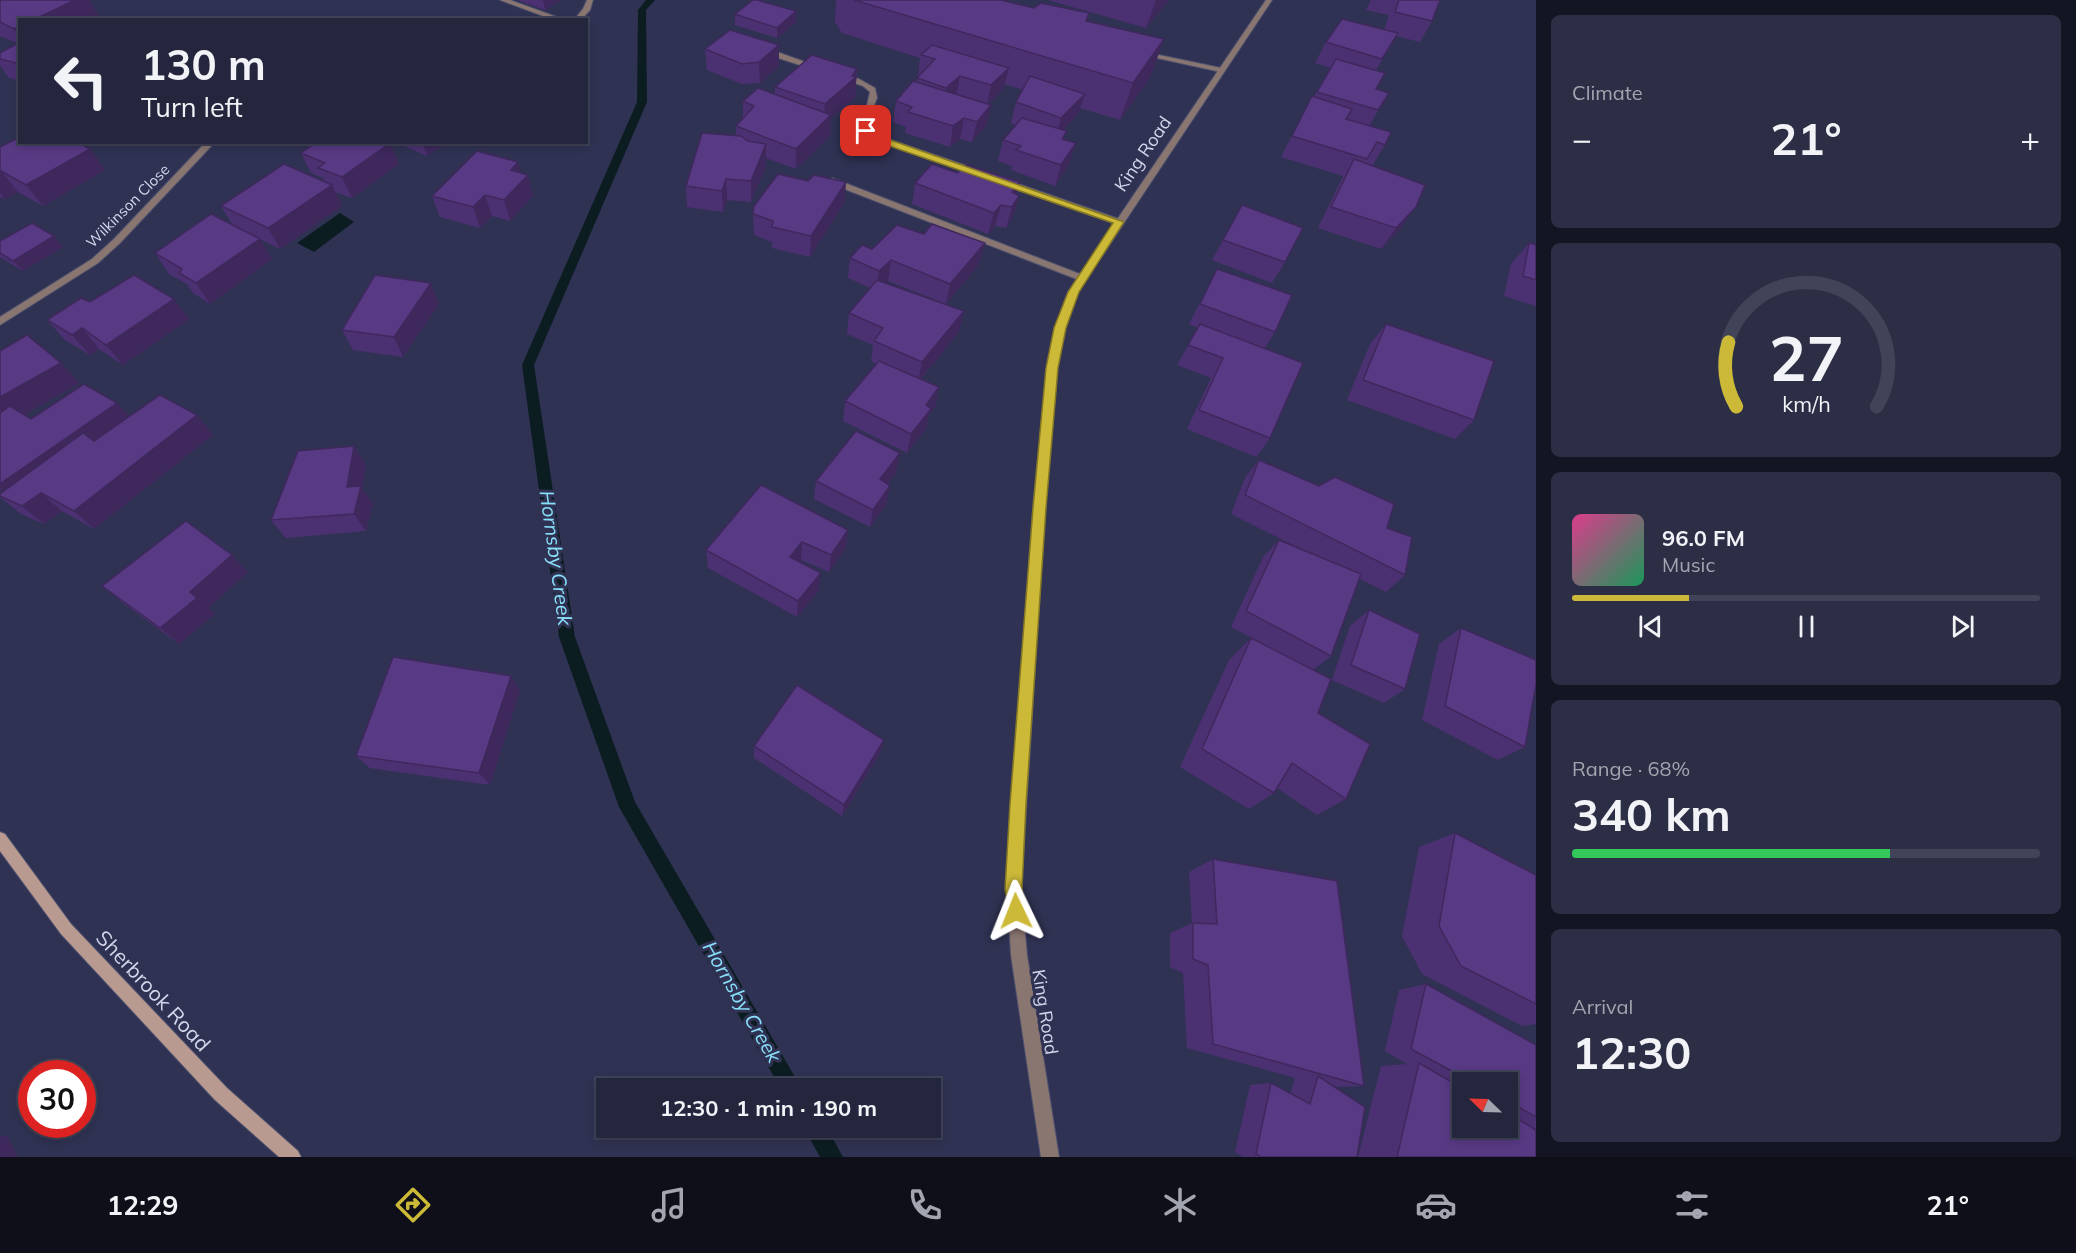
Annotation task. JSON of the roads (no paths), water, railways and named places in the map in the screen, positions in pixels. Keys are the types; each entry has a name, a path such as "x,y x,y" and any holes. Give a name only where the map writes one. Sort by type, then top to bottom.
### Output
{"main road":[{"name":"Sherbrook Road","path":"0,839 66,929 221,1094 292,1157"}],"street":[{"path":"503,0 556,18"},
{"path":"579,18 586,10 590,0"},
{"name":"King Road","path":"1050,1157 1020,966 1014,889 1038,520 1052,368 1060,328 1073,292 1269,0"},
{"path":"755,47 823,69"},
{"path":"1137,51 1221,70"},
{"path":"834,73 868,84 874,89 875,95 862,126 876,138 988,177"},
{"name":"Wilkinson Close","path":"0,322 95,261 209,144"},
{"path":"831,180 1082,278"},
{"path":"1000,180 1119,222"}],"waterway":[{"name":"Hornsby Creek","path":"651,0 642,10 642,102 528,365 567,637 628,807 786,1078"},
{"name":"Hornsby Creek","path":"821,1138 832,1157"}]}
